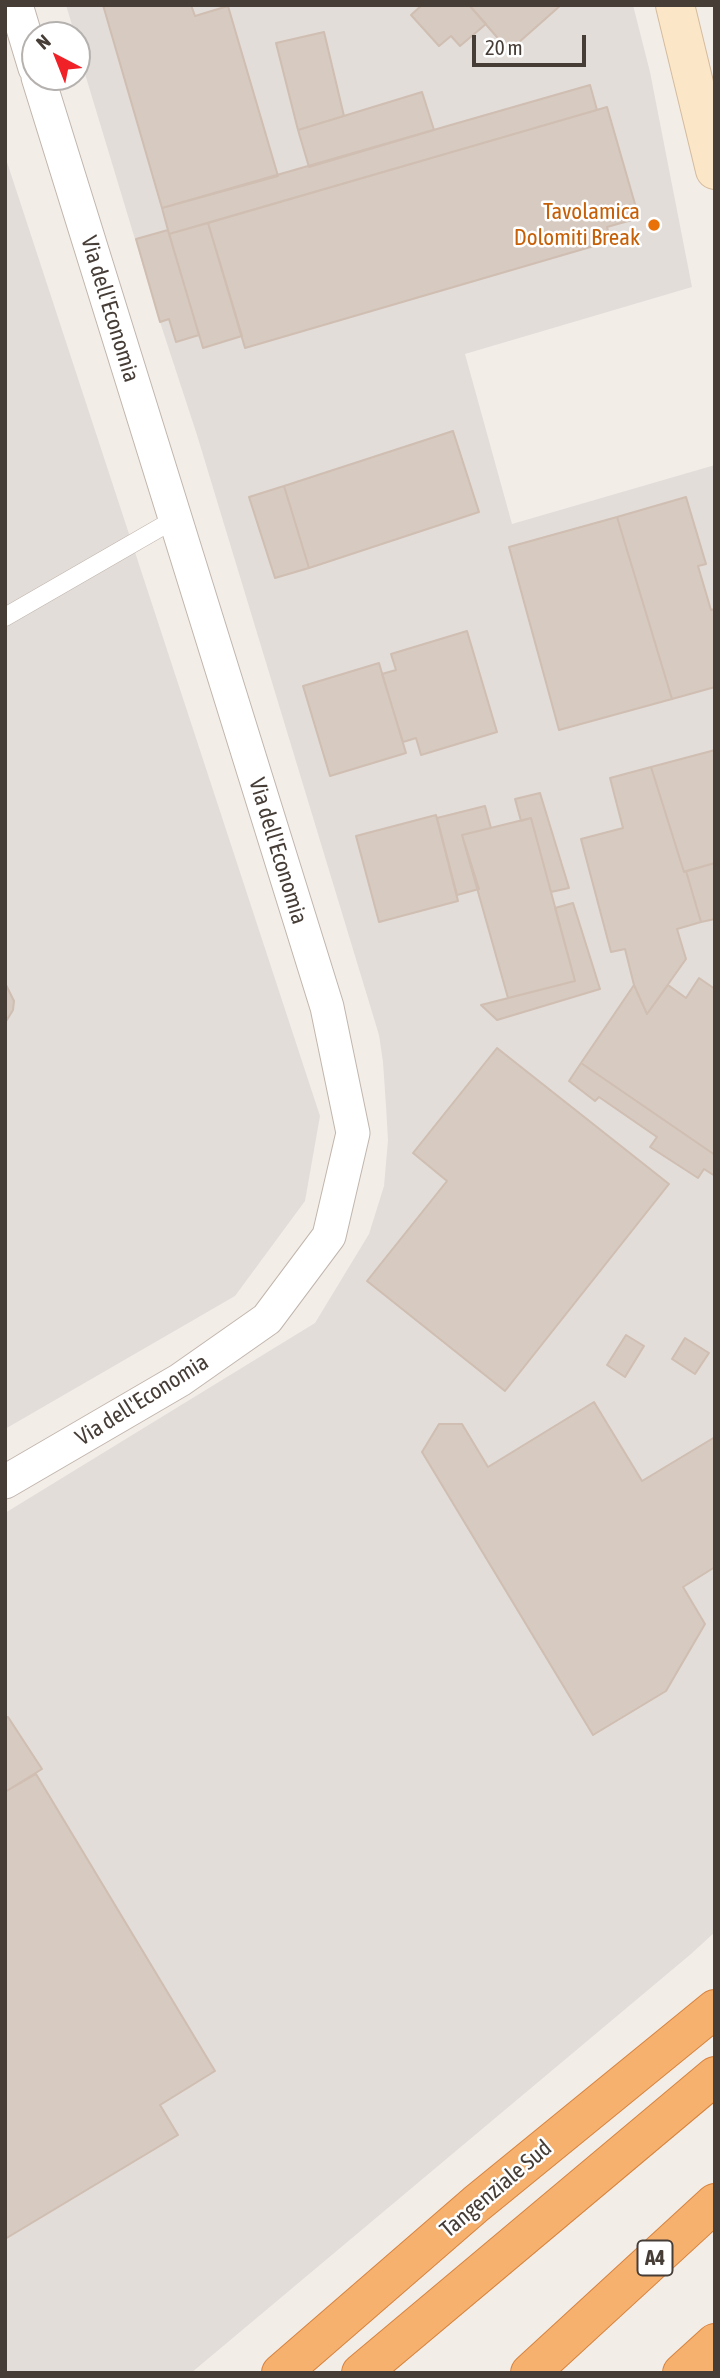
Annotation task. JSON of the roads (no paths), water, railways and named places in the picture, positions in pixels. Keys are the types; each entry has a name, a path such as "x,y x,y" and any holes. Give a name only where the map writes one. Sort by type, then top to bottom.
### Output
{"highway":[{"name":"Tangenziale Sud","path":"281,2373 476,2204 715,2009"},
{"path":"361,2373 715,2076"},
{"name":"A4","path":"530,2373 715,2203"},
{"path":"682,2373 715,2343"},
{"path":"702,2373 715,2360"}],"main road":[{"path":"675,5 715,170"}],"street":[{"name":"Via dell'Economia","path":"5,1482 180,1380 267,1319 329,1236 353,1133 327,1007 42,91"}],"lane":[{"path":"5,617 175,519"}],"place":[{"name":"Tavolamica Dolomiti Break","path":"654,225"}]}
